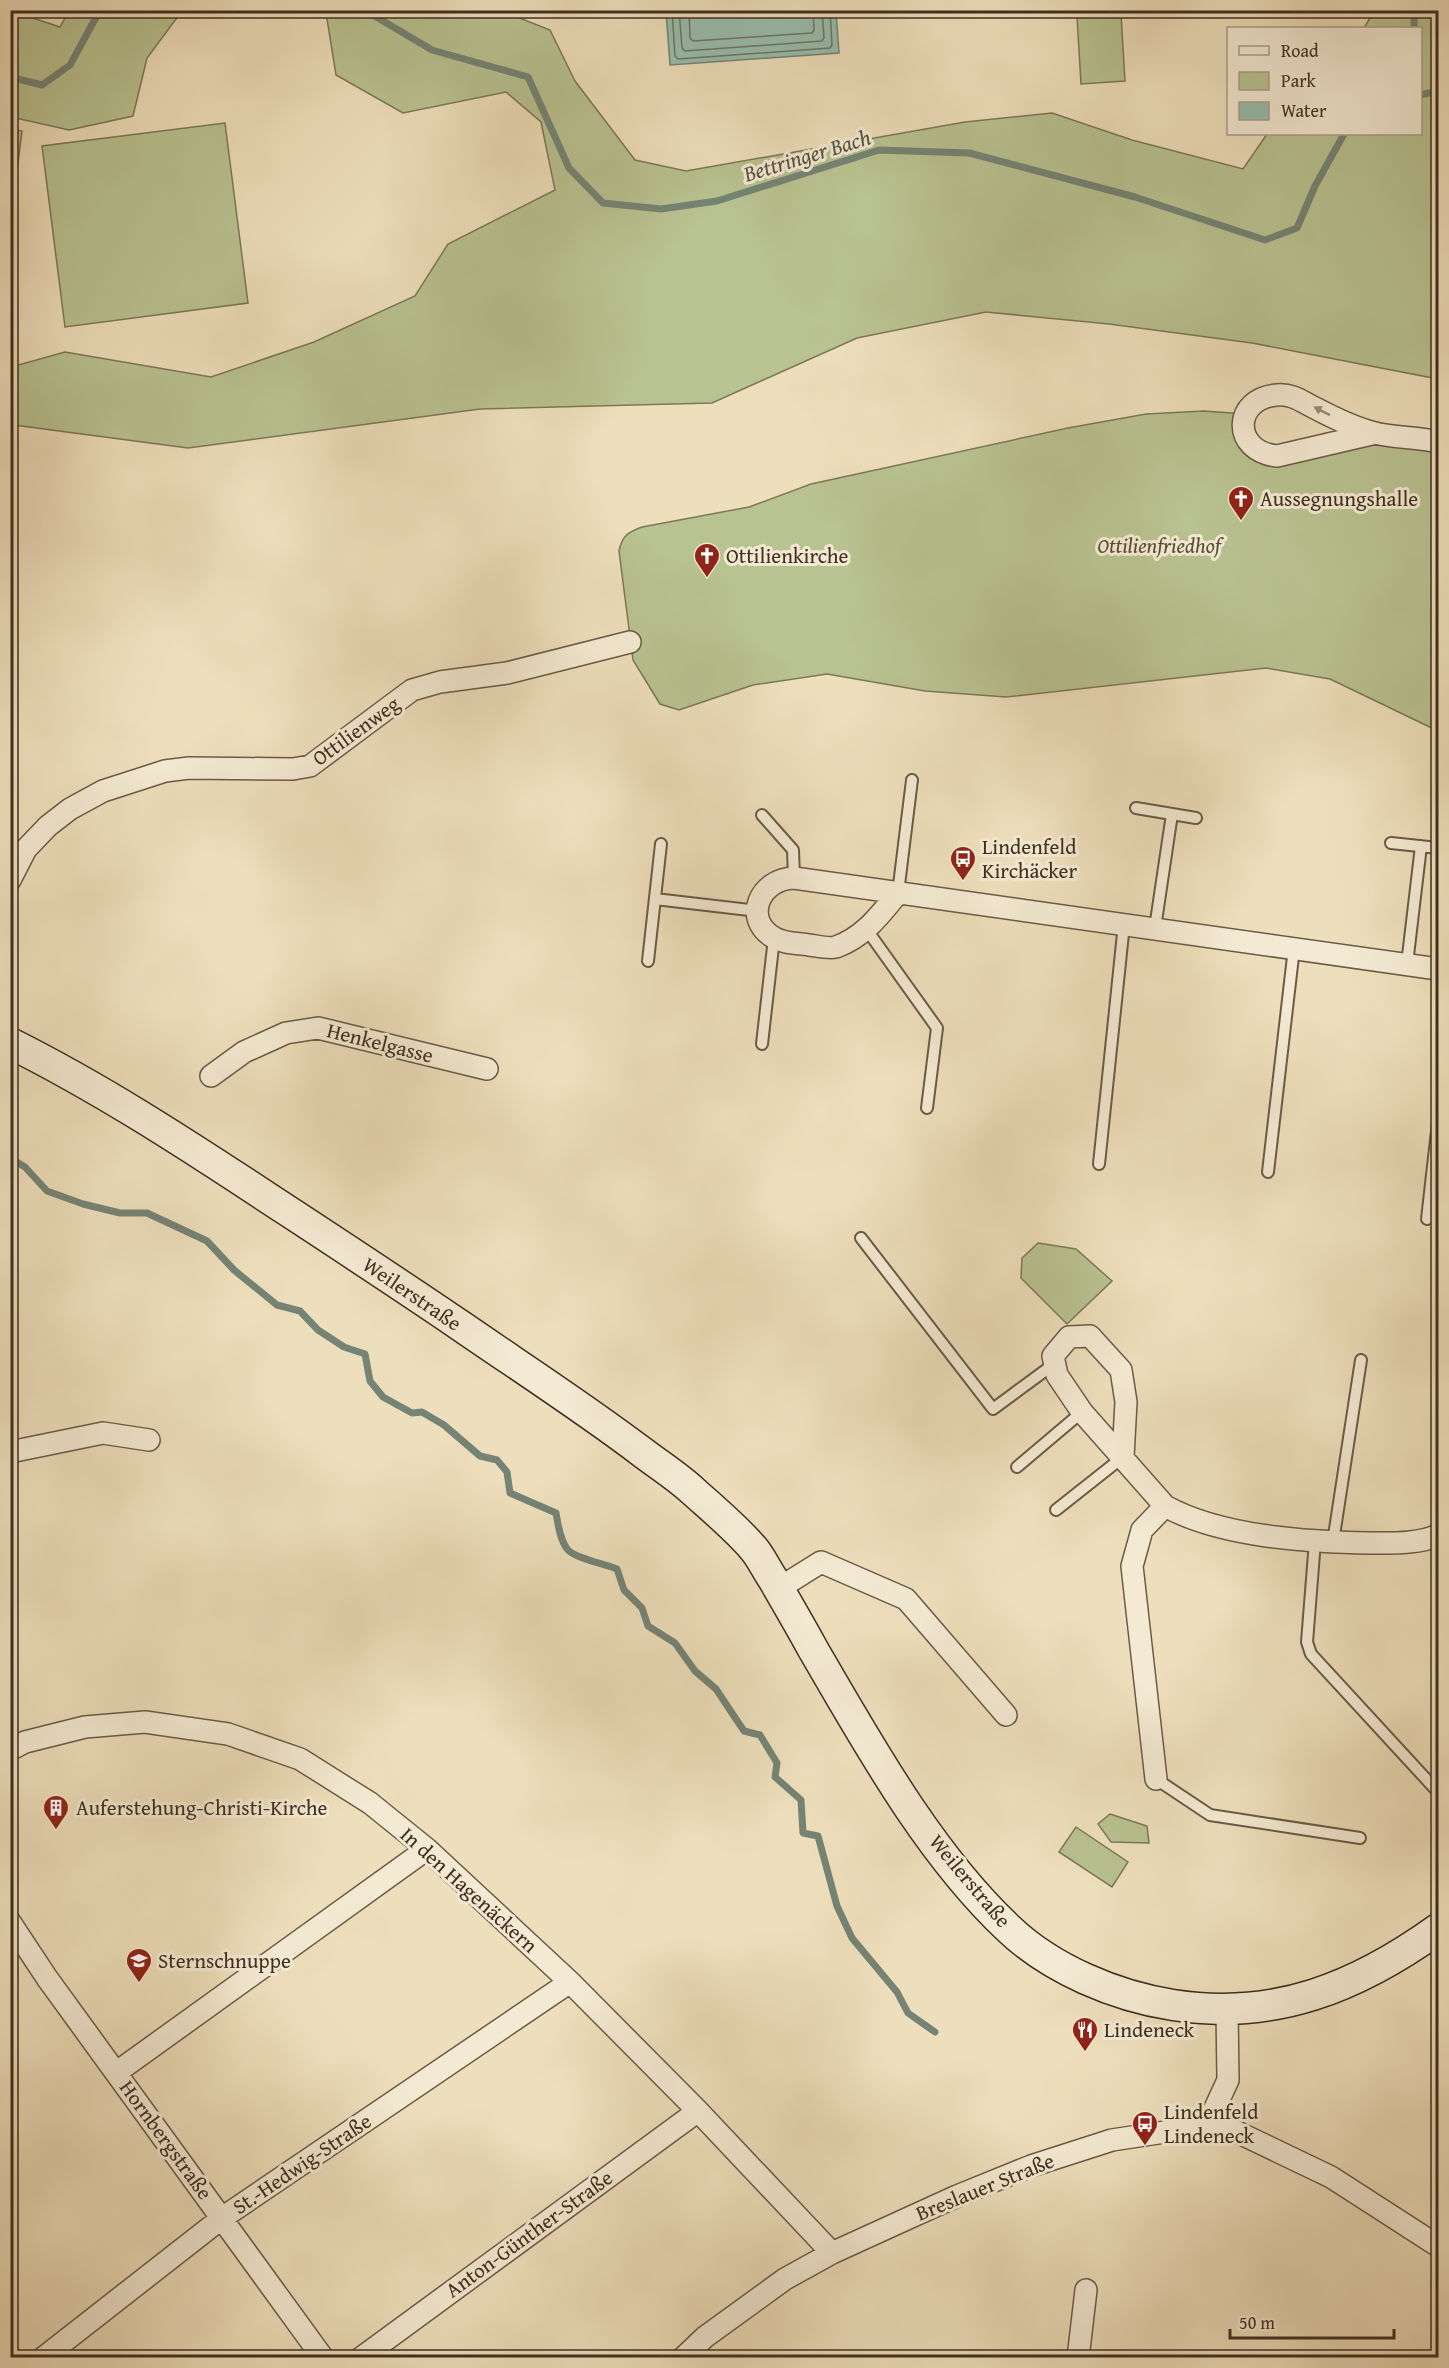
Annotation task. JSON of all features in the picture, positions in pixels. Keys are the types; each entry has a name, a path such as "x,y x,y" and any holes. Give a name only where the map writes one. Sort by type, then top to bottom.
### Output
{"main road":[{"name":"Weilerstraße","path":"10,1043 68,1072 175,1136 398,1283 617,1433 691,1488 755,1550 852,1715 910,1807 964,1881 1011,1931 1059,1965 1107,1988 1160,2003 1196,2009 1227,2010 1267,2006 1308,1998 1398,1958 1438,1929"}],"street":[{"path":"1376,433 1277,456 1264,455 1252,448 1246,439 1245,414 1251,405 1267,396 1278,394 1292,396 1342,421 1376,433 1438,442"},
{"name":"Ottilienweg","path":"10,880 26,849 48,826 70,809 103,791 165,771 189,768 293,769 310,766 412,690 440,682 507,673 630,642"},
{"path":"898,894 867,930 834,948 785,942 774,938 760,922 758,911 759,900 764,890 783,878 794,878 1438,969"},
{"name":"Henkelgasse","path":"211,1076 244,1052 276,1037 286,1033 318,1028 487,1069"},
{"path":"1123,1457 1126,1402 1121,1370 1090,1336 1069,1337 1053,1356 1057,1375 1082,1412 1165,1506 1183,1516 1209,1524 1266,1535 1324,1542 1397,1543 1438,1537"},
{"path":"10,1452 103,1433 150,1440"},
{"path":"1156,1779 1132,1566 1142,1530 1165,1506"},
{"path":"778,1588 821,1562 906,1599 1006,1714"},
{"name":"In den Hagenäckern","path":"10,1750 25,1742 84,1726 145,1722 228,1734 300,1759 370,1803 427,1849 570,1982 698,2111 832,2253"},
{"path":"117,2072 427,1849"},
{"name":"Hornbergstraße","path":"10,1922 47,1978 323,2358"},
{"name":"St.-Hedwig-Straße","path":"43,2358 222,2218 570,1982"},
{"path":"1227,2010 1228,2080 1210,2119 1331,2177 1438,2246"},
{"name":"Anton-Günther-Straße","path":"361,2358 698,2111"},
{"name":"Breslauer Straße","path":"682,2358 705,2337 785,2279 832,2253 957,2196 1031,2166 1112,2140 1198,2127 1210,2119"},
{"path":"1078,2358 1086,2290"}],"lane":[{"path":"898,894 912,780"},
{"path":"1136,808 1196,818"},
{"path":"1155,928 1172,814"},
{"path":"762,815 794,850 794,878"},
{"path":"648,961 661,843"},
{"path":"1391,843 1438,848"},
{"path":"1407,964 1421,846"},
{"path":"655,899 758,911"},
{"path":"1099,1164 1124,924"},
{"path":"867,930 937,1028 927,1108"},
{"path":"762,1044 774,938"},
{"path":"1268,1172 1294,948"},
{"path":"1427,1219 1438,1122"},
{"path":"861,1238 993,1409 1054,1364"},
{"path":"1361,1360 1324,1542 1307,1642 1311,1654 1438,1792"},
{"path":"1017,1467 1082,1412"},
{"path":"1056,1510 1123,1457"},
{"path":"1156,1779 1210,1815 1360,1838"}],"green space":[{"path":"11,10 60,27 69,11 182,11 147,58 133,116 69,130 11,117"},
{"path":"409,10 411,13 502,11 550,30 575,81 635,160 686,171 965,122 1052,113 1132,140 1243,169 1266,135 1422,135 1422,27 1365,27 1374,11 1438,11 1438,379 1252,343 1109,324 986,312 857,338 712,403 480,409 188,448 14,425 11,367 65,352 211,377 314,342 415,296 448,244 555,190 541,122 506,92 403,113 336,75 327,19 316,11"},
{"path":"1121,14 1125,81 1081,84 1077,16"},
{"path":"225,123 248,303 65,327 42,146"},
{"path":"10,129 22,131 11,218"},
{"name":"Ottilienfriedhof","path":"1204,411 1245,414 1252,448 1356,437 1438,442 1438,731 1330,679 1266,668 1006,697 925,691 827,674 753,685 679,710 660,704 633,660 619,551 624,538 637,529 749,507 811,484 1068,428 1146,414"},
{"path":"1038,1243 1076,1249 1112,1281 1067,1324 1021,1278 1022,1258"},
{"path":"1110,1814 1147,1826 1149,1843 1111,1842 1098,1824"},
{"path":"1076,1827 1128,1862 1112,1887 1059,1852"}],"water":[{"path":"666,11 836,11 839,53 670,65"}],"waterway":[{"name":"Bettringer Bach","path":"10,77 42,85 70,65 100,10"},
{"name":"Bettringer Bach","path":"370,10 373,15 432,50 528,77 569,168 603,203 661,209 717,201 879,150 969,153 1135,197 1265,240 1297,228 1315,186 1343,135"},
{"path":"1414,10 1414,27"},
{"name":"Bettringer Bach","path":"1422,95 1438,91"},
{"path":"10,1158 25,1167 47,1191 83,1204 120,1213 147,1213 207,1241 234,1270 277,1305 300,1311 318,1330 344,1347 365,1354 370,1381 383,1397 412,1413 422,1412 444,1425 480,1456 497,1460 507,1472 510,1493 556,1513 563,1542 568,1550 583,1558 617,1569 624,1590 642,1608 648,1626 675,1643 695,1671 716,1689 744,1731 760,1735 777,1763 775,1777 801,1800 803,1833 818,1836 837,1906 852,1938 897,1992 908,2013 935,2032"}],"place":[{"name":"Aussegnungshalle","path":"1241,522"},
{"name":"Ottilienkirche","path":"707,579"},
{"name":"Lindenfeld Kirchäcker","path":"963,882"},
{"name":"Auferstehung-Christi-Kirche","path":"56,1831"},
{"name":"Sternschnuppe","path":"139,1984"},
{"name":"Lindeneck","path":"1085,2053"},
{"name":"Lindenfeld Lindeneck","path":"1145,2147"}]}
